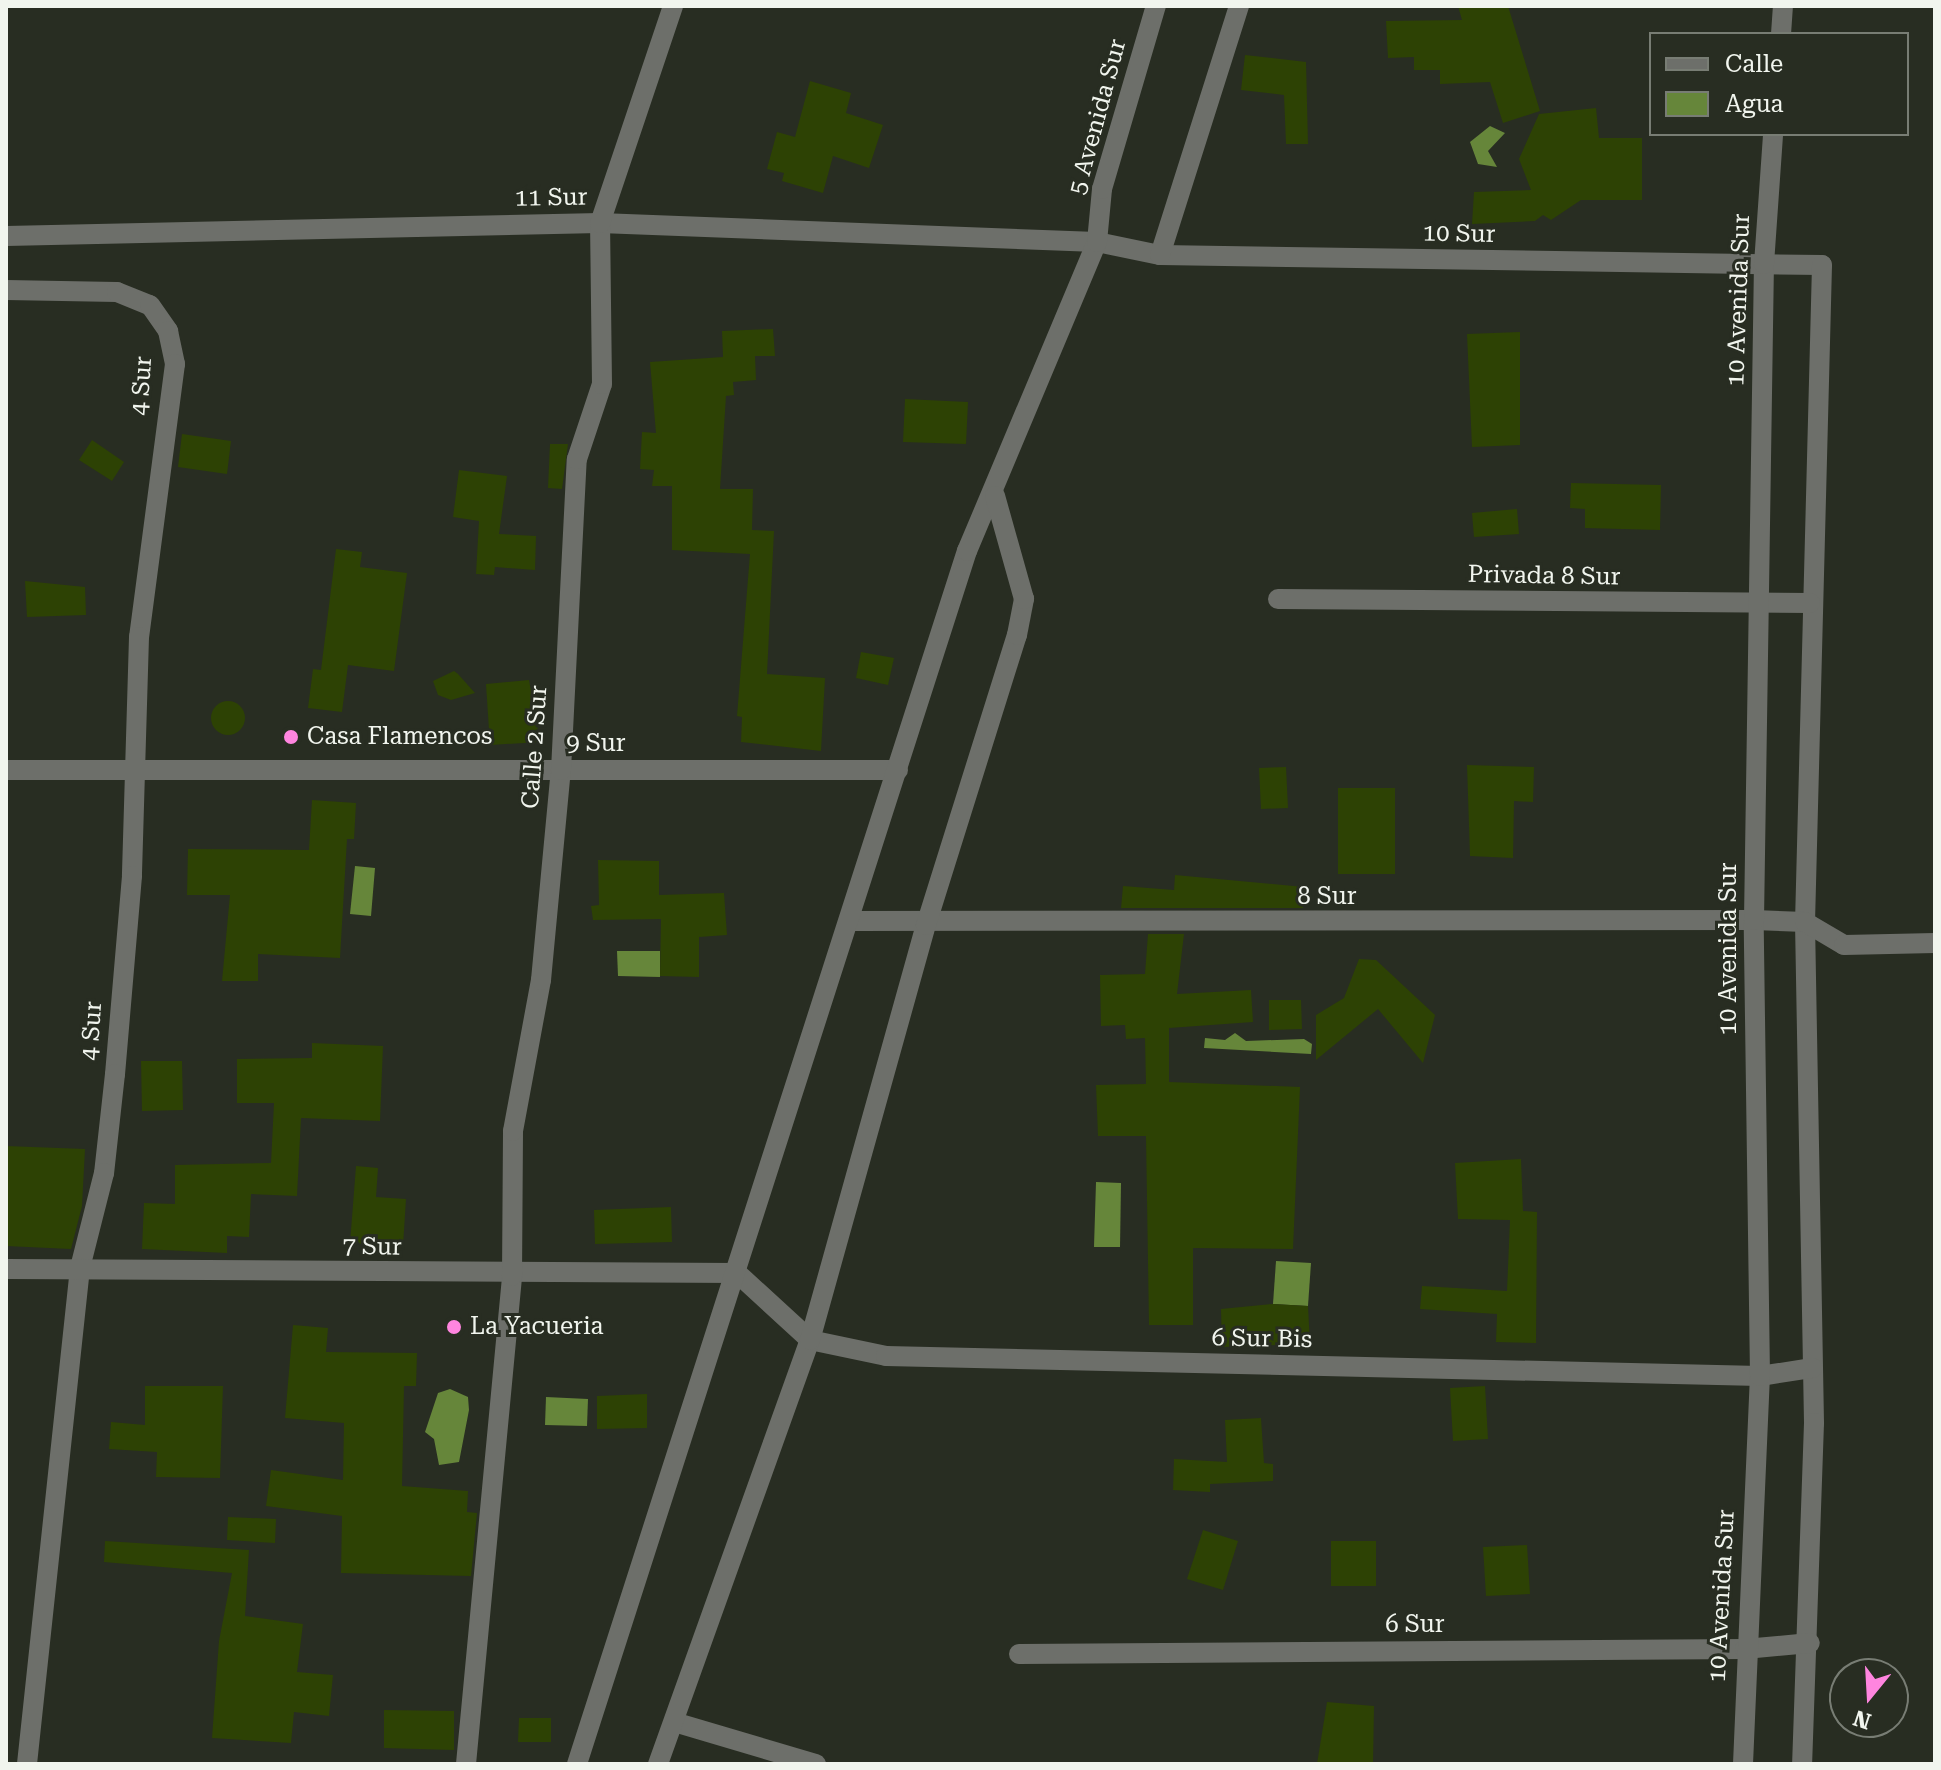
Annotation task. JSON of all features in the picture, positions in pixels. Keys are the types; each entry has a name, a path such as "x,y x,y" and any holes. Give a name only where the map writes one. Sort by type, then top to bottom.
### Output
{"street":[{"name":"Calle 2 Sur","path":"466,1764 512,1276 513,1131 546,940 561,770 577,459 602,384 600,223 673,6"},
{"name":"5 Avenida Sur","path":"577,1764 967,551 995,496 1097,242 1102,189 1156,6"},
{"path":"1160,255 1239,6"},
{"path":"1781,32 1783,6"},
{"name":"10 Avenida Sur","path":"1743,1764 1745,1649 1760,1376 1754,920 1764,264 1773,136"},
{"name":"11 Sur","path":"6,236 600,223 1097,242"},
{"name":"10 Sur","path":"1097,242 1160,255 1822,265 1810,603"},
{"name":"4 Sur","path":"6,290 117,292 150,305 168,331 175,364 139,637 137,770 104,1173 80,1268 27,1764"},
{"path":"658,1764 810,1340 926,925 1024,599 995,496"},
{"name":"Privada 8 Sur","path":"1278,599 1810,603"},
{"path":"1802,1764 1810,1643 1812,1368 1805,922 1810,603"},
{"name":"9 Sur","path":"6,770 898,770"},
{"name":"8 Sur","path":"849,921 926,925 1805,922"},
{"path":"1805,922 1844,945 1935,943"},
{"name":"7 Sur","path":"6,1269 512,1276 737,1273"},
{"path":"737,1273 810,1340"},
{"name":"6 Sur Bis","path":"810,1340 886,1356 1760,1376 1812,1368"},
{"name":"6 Sur","path":"1019,1654 1745,1649 1810,1643"},
{"path":"674,1722 816,1764"}],"water":[{"path":"1490,126 1505,133 1488,151 1497,167 1478,164 1470,142"},
{"path":"355,866 375,868 371,916 350,914"},
{"path":"617,951 660,951 660,977 618,976"},
{"path":"1235,1033 1246,1041 1304,1039 1312,1044 1311,1054 1204,1048 1205,1038 1225,1040"},
{"path":"1096,1182 1121,1183 1120,1247 1094,1247"},
{"path":"1276,1261 1311,1263 1308,1306 1273,1304"},
{"path":"450,1389 468,1397 469,1410 459,1462 439,1465 434,1439 425,1432 438,1393"},
{"path":"546,1397 588,1399 587,1426 545,1425"}],"building":[{"path":"1458,6 1508,6 1540,111 1503,123 1490,82 1440,84 1440,70 1414,70 1414,57 1388,58 1386,21 1462,20"},
{"path":"1245,55 1306,62 1308,144 1286,144 1284,95 1241,90"},
{"path":"810,81 851,93 846,113 883,125 869,168 833,156 823,193 782,181 784,173 767,169 777,132 795,137"},
{"path":"1596,108 1599,138 1642,138 1642,200 1581,200 1551,220 1543,215 1535,221 1472,224 1474,192 1531,190 1519,159 1539,114"},
{"path":"773,329 775,356 755,356 756,380 733,382 734,395 726,396 720,489 753,489 752,530 774,531 767,674 825,678 821,751 741,742 742,717 737,716 750,554 672,550 672,486 652,486 654,470 640,469 642,432 656,433 650,362 723,357 722,331"},
{"path":"1520,332 1520,445 1472,447 1467,334"},
{"path":"905,399 968,402 966,444 903,442"},
{"path":"182,434 231,441 227,474 178,467"},
{"path":"92,440 124,462 112,481 79,460"},
{"path":"550,444 568,444 562,489 548,488"},
{"path":"459,470 507,476 499,534 536,536 535,570 495,567 494,575 476,574 479,521 453,517"},
{"path":"1571,483 1661,485 1660,530 1585,528 1585,509 1570,508"},
{"path":"1517,509 1519,534 1474,537 1472,513"},
{"path":"336,549 362,552 360,567 407,573 394,671 348,665 342,712 308,708 313,669 321,670"},
{"path":"25,581 85,587 86,615 27,617"},
{"path":"861,652 894,658 888,685 856,678"},
{"path":"454,671 475,693 451,700 438,695 433,681"},
{"path":"529,680 540,742 490,745 486,684"},
{"path":"228,701 240,706 245,718 240,730 228,735 216,730 211,718 216,706"},
{"path":"1467,765 1534,767 1533,802 1514,801 1513,858 1470,856"},
{"path":"1286,767 1288,808 1261,809 1259,768"},
{"path":"1338,788 1395,788 1395,874 1338,874"},
{"path":"312,800 356,803 354,839 347,839 340,958 258,954 258,981 222,981 230,895 187,895 188,849 309,850"},
{"path":"598,860 659,861 659,895 724,893 727,935 699,937 699,977 660,976 661,919 593,920 591,906 599,905"},
{"path":"1175,875 1304,887 1303,908 1121,908 1123,886 1174,890"},
{"path":"1148,934 1184,934 1177,994 1251,990 1253,1022 1169,1028 1169,1082 1300,1087 1293,1249 1193,1248 1193,1325 1149,1325 1146,1136 1098,1136 1096,1085 1146,1084 1145,1038 1126,1039 1125,1025 1101,1026 1100,975 1145,974"},
{"path":"1359,959 1376,960 1435,1015 1423,1063 1378,1009 1316,1060 1316,1015 1344,998"},
{"path":"1269,1000 1301,1000 1302,1029 1269,1030"},
{"path":"312,1043 383,1046 380,1121 301,1118 297,1196 251,1194 249,1237 227,1236 227,1253 142,1249 144,1203 175,1204 175,1165 271,1163 274,1103 237,1103 237,1059 312,1058"},
{"path":"141,1061 182,1061 183,1110 142,1111"},
{"path":"6,1146 85,1149 82,1206 71,1249 6,1246"},
{"path":"1521,1159 1523,1211 1537,1212 1536,1343 1496,1342 1497,1314 1420,1309 1422,1286 1507,1291 1510,1220 1458,1219 1455,1163"},
{"path":"356,1166 378,1168 376,1197 406,1199 403,1246 350,1243"},
{"path":"671,1207 672,1242 595,1244 594,1210"},
{"path":"1273,1304 1308,1306 1310,1344 1222,1347 1221,1309"},
{"path":"293,1325 328,1328 326,1352 417,1353 416,1386 404,1386 402,1486 468,1491 467,1512 477,1513 471,1576 341,1573 342,1516 266,1506 271,1470 343,1480 344,1423 285,1418"},
{"path":"145,1386 223,1386 220,1478 156,1477 157,1452 109,1449 111,1422 145,1425"},
{"path":"1485,1386 1488,1439 1453,1441 1450,1388"},
{"path":"647,1394 647,1428 597,1429 597,1396"},
{"path":"1261,1418 1264,1463 1273,1464 1273,1481 1210,1484 1210,1492 1173,1490 1174,1459 1227,1462 1225,1420"},
{"path":"228,1517 276,1519 275,1543 227,1540"},
{"path":"1203,1530 1238,1541 1223,1590 1187,1579"},
{"path":"105,1541 249,1550 245,1616 303,1624 297,1672 333,1675 329,1716 294,1712 291,1743 212,1738 219,1641 232,1573 104,1562"},
{"path":"1331,1541 1376,1541 1376,1586 1331,1586"},
{"path":"1527,1545 1530,1594 1486,1596 1483,1547"},
{"path":"1327,1702 1374,1706 1373,1764 1317,1764"},
{"path":"384,1710 454,1711 454,1750 384,1748"},
{"path":"519,1718 551,1718 551,1742 518,1742"}],"place":[{"name":"Casa Flamencos","path":"291,737"},
{"name":"La Yacueria","path":"454,1327"}]}
